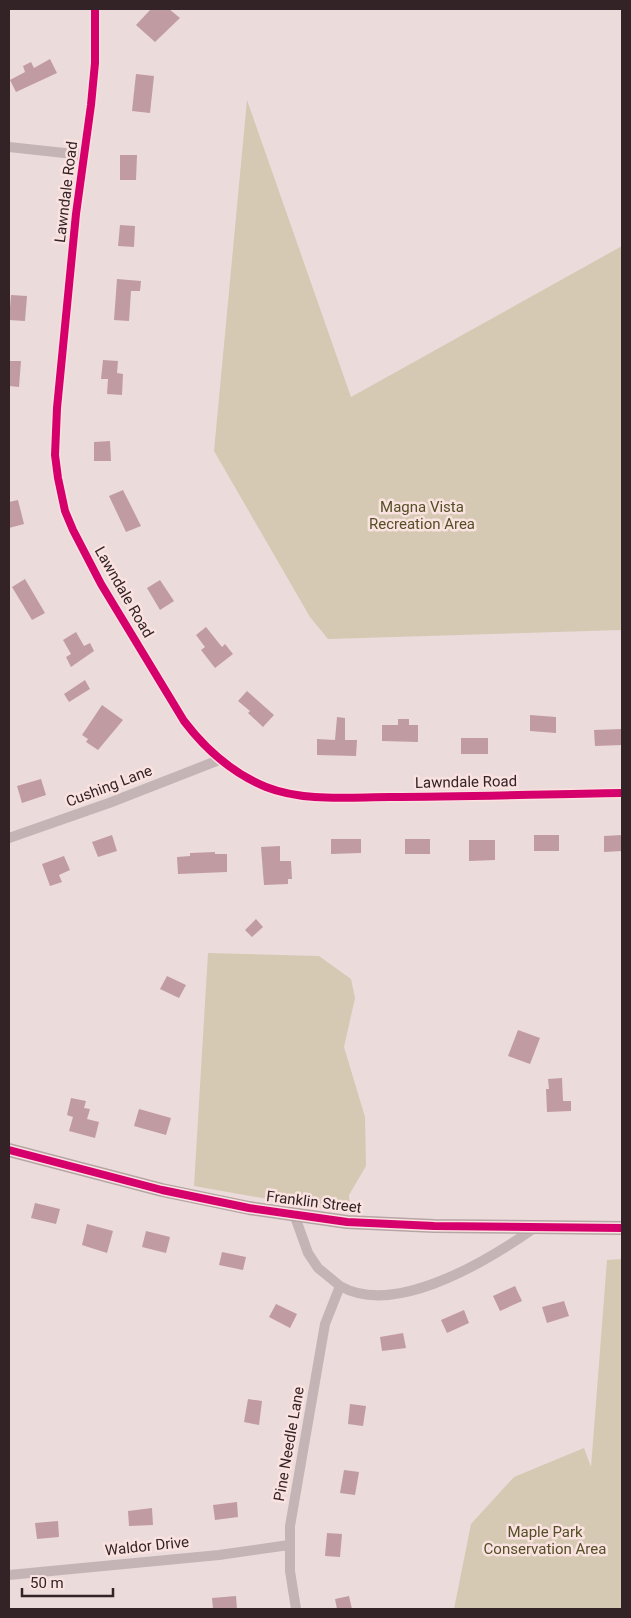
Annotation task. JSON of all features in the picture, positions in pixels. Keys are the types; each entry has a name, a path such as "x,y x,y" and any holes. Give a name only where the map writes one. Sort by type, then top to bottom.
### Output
{"street":[{"name":"Lawndale Road","path":"95,9 94,63 57,408 55,455 65,511 101,584 170,700 198,739 219,760 248,779 267,788 297,795 430,797 622,792"},
{"path":"9,147 83,154"},
{"name":"Cushing Lane","path":"9,838 108,804 219,760"},
{"name":"Franklin Street","path":"9,1150 162,1190 249,1208 347,1222 622,1228"},
{"path":"294,1214 308,1253 318,1268 350,1292 365,1294 407,1291 470,1268 506,1248 537,1226"},
{"name":"Pine Needle Lane","path":"296,1609 289,1545 294,1499 325,1324 340,1286"},
{"name":"Waldor Drive","path":"9,1575 219,1555 289,1545"}],"green space":[{"name":"Magna Vista Recreation Area","path":"247,100 351,397 622,246 622,630 328,639 310,617 214,451"},
{"path":"208,953 319,956 351,979 355,998 344,1047 365,1117 366,1166 349,1195 350,1209 319,1208 194,1186"},
{"name":"Maple Park Conservation Area","path":"622,1259 622,1609 454,1609 471,1524 514,1477 584,1448 591,1467 607,1260"}],"building":[{"path":"151,9 169,9 180,18 155,42 136,25"},
{"path":"50,59 57,73 16,92 10,80 25,72 23,66 31,62 34,68"},
{"path":"136,74 154,76 150,113 132,111"},
{"path":"120,155 137,155 136,180 120,180"},
{"path":"120,225 135,226 134,247 118,246"},
{"path":"117,279 141,281 140,291 131,291 129,321 114,320"},
{"path":"11,295 27,296 25,321 9,320"},
{"path":"103,360 118,361 117,373 123,374 122,395 107,394 108,379 101,379"},
{"path":"9,361 21,361 19,387 9,386"},
{"path":"110,441 111,461 94,461 94,442"},
{"path":"123,490 141,526 126,532 109,496"},
{"path":"18,500 24,524 9,528 9,502"},
{"path":"25,579 45,613 32,620 12,587"},
{"path":"160,580 174,601 160,610 147,588"},
{"path":"206,627 222,647 225,644 233,654 215,668 201,650 205,647 196,635"},
{"path":"76,632 84,646 90,643 94,651 71,667 66,657 71,654 63,640"},
{"path":"85,680 90,689 69,702 64,694"},
{"path":"247,691 274,715 263,727 248,713 250,711 238,701"},
{"path":"102,705 123,720 98,750 86,742 88,739 82,735"},
{"path":"530,715 556,717 556,733 530,731"},
{"path":"337,717 345,718 345,740 357,740 356,756 317,755 317,739 335,740"},
{"path":"398,719 409,719 409,725 418,725 418,742 382,741 382,725 398,725"},
{"path":"622,729 622,745 595,746 594,730"},
{"path":"461,738 488,738 488,754 461,754"},
{"path":"41,779 46,795 22,803 17,786"},
{"path":"112,835 117,851 98,857 92,842"},
{"path":"534,835 559,835 559,851 534,851"},
{"path":"622,835 622,851 604,852 604,836"},
{"path":"331,839 361,839 361,853 331,854"},
{"path":"405,839 430,839 430,854 405,854"},
{"path":"469,840 495,840 495,860 469,861"},
{"path":"280,846 280,861 291,861 292,879 288,879 288,884 264,885 261,847"},
{"path":"215,852 215,854 227,854 227,872 178,874 177,857 190,856 190,853"},
{"path":"64,856 70,870 59,875 62,882 50,886 42,864"},
{"path":"256,919 263,927 252,937 245,930"},
{"path":"167,976 186,985 179,998 160,989"},
{"path":"518,1030 540,1038 530,1064 508,1056"},
{"path":"562,1078 563,1101 571,1101 571,1111 547,1112 546,1089 549,1089 548,1079"},
{"path":"71,1098 86,1101 84,1108 90,1109 87,1119 99,1122 95,1138 69,1131 73,1117 67,1115"},
{"path":"139,1109 171,1118 166,1135 134,1126"},
{"path":"35,1203 60,1209 56,1224 31,1218"},
{"path":"87,1224 113,1231 107,1253 82,1245"},
{"path":"146,1231 170,1237 166,1253 142,1247"},
{"path":"222,1252 246,1257 243,1270 219,1265"},
{"path":"515,1286 522,1301 500,1311 493,1296"},
{"path":"564,1301 569,1316 547,1323 542,1307"},
{"path":"276,1304 297,1314 290,1328 269,1317"},
{"path":"464,1310 469,1323 447,1333 441,1320"},
{"path":"403,1333 406,1348 382,1351 380,1337"},
{"path":"248,1399 262,1401 259,1425 244,1422"},
{"path":"350,1404 366,1406 363,1426 348,1424"},
{"path":"344,1470 359,1472 355,1495 340,1493"},
{"path":"237,1502 238,1517 215,1520 213,1505"},
{"path":"152,1508 153,1525 129,1526 128,1511"},
{"path":"58,1521 59,1537 37,1539 35,1523"},
{"path":"327,1533 342,1534 340,1557 325,1556"},
{"path":"236,1596 237,1609 213,1609 212,1598"},
{"path":"349,1596 352,1609 337,1609 335,1599"}],"cycle path":[{"path":"95,9 95,63 76,214 57,408 55,455 65,511 73,530 101,584 184,721 201,742 231,768 266,787 296,795 343,798 622,793"},
{"path":"9,1150 162,1190 249,1208 347,1222 434,1226 622,1228"}]}
